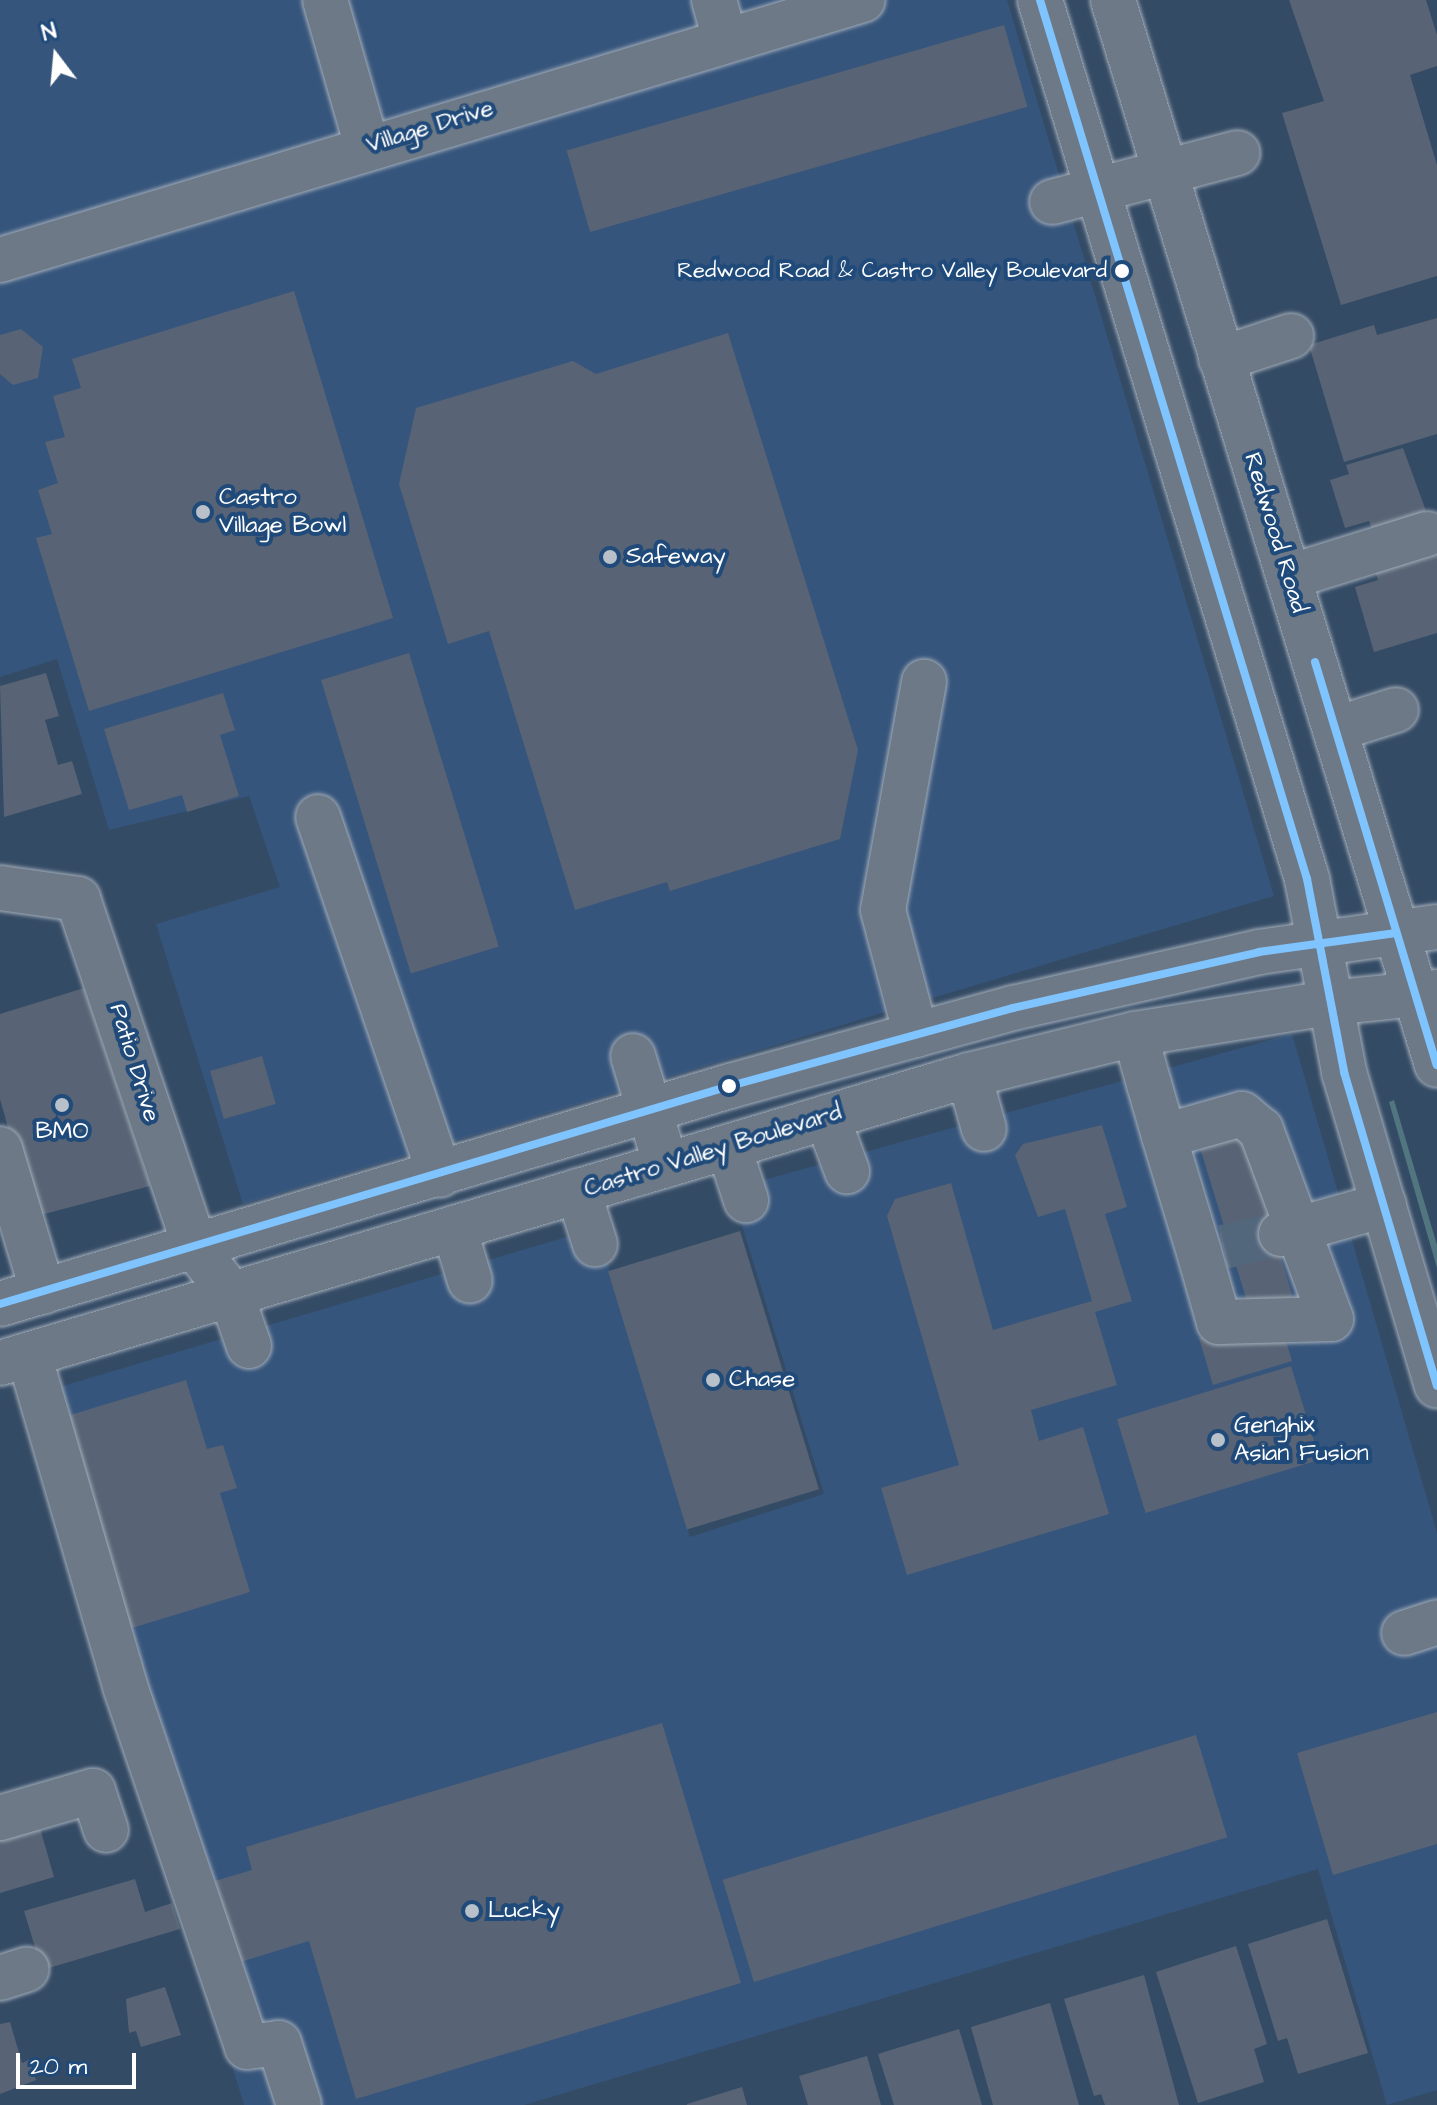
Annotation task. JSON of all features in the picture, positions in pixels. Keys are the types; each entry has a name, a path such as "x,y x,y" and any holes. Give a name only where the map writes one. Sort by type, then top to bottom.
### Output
{"main road":[{"path":"325,0 367,146"},
{"name":"Village Drive","path":"0,260 367,146 719,20 863,0"},
{"path":"1040,0 1322,941 1329,1003 1437,1385"},
{"name":"Redwood Road","path":"1113,0 1336,729 1416,930 1437,1065"},
{"path":"1052,202 1238,153"},
{"path":"1221,359 1291,336"},
{"path":"1289,577 1427,534"},
{"path":"916,1035 883,910 924,682"},
{"path":"1336,729 1396,710"},
{"path":"318,817 440,1175"},
{"name":"Patio Drive","path":"0,888 78,899 195,1247 231,1294 249,1346"},
{"path":"0,1304 916,1035 1118,983 1322,941 1416,930"},
{"name":"Castro Valley Boulevard","path":"15,1359 969,1075 1135,1034 1329,1003 1426,994"},
{"path":"1135,1034 1164,1136 1211,1249 1219,1322 1331,1319 1289,1231 1261,1130 1242,1114 1164,1136"},
{"path":"633,1056 666,1165"},
{"path":"969,1075 984,1129"},
{"path":"827,1117 847,1171"},
{"path":"729,1148 746,1200"},
{"path":"0,1149 43,1292"},
{"path":"578,1191 595,1244"},
{"path":"1289,1231 1384,1205"},
{"path":"454,1228 470,1281"},
{"path":"15,1359 247,2047 279,2043 299,2105"},
{"path":"0,1818 93,1791 106,1830"}],"shaded area":[{"path":"0,0 1007,0 1274,896 243,1204 156,924 280,887 249,796 109,830 57,659 0,677"},
{"path":"1292,1034 1437,1533 1437,2090 1387,2105 1318,1869 524,2105 244,2105 29,1396 597,1228 690,1537 824,1494 731,1189"}],"green space":[{"path":"1394,1100 1437,1245 1437,1268 1389,1102"}],"building":[{"path":"1289,0 1426,0 1437,35 1437,66 1410,75 1437,165 1437,276 1341,305 1282,113 1324,101"},
{"path":"1004,25 1027,107 590,232 567,150"},
{"name":"Castro Village Bowl","path":"294,291 393,618 89,711 36,538 52,534 38,490 58,483 45,442 65,437 53,396 81,388 72,359"},
{"path":"1437,318 1437,434 1344,462 1309,345 1374,325 1377,335"},
{"path":"21,329 43,347 38,378 13,385 0,374 0,335"},
{"name":"Safeway","path":"728,333 858,750 840,839 670,891 667,882 575,910 489,631 448,644 399,484 416,408 573,361 596,374"},
{"path":"1403,448 1426,511 1375,537 1369,521 1345,528 1330,480 1349,474 1346,465"},
{"path":"1437,552 1437,633 1374,652 1355,587 1378,580 1375,571"},
{"path":"409,653 499,947 411,973 321,680"},
{"path":"46,673 59,716 45,720 58,765 72,761 82,794 4,817 0,686"},
{"path":"223,693 235,730 220,735 239,796 187,812 182,795 129,810 104,729"},
{"name":"BMO","path":"84,988 150,1186 33,1217 0,1099 0,1014"},
{"path":"262,1056 276,1104 224,1119 210,1071"},
{"path":"1102,1125 1127,1207 1105,1214 1132,1301 1095,1312 1117,1385 1031,1410 1039,1441 1083,1427 1109,1514 907,1575 881,1488 959,1465 887,1216 895,1199 951,1183 993,1330 1092,1301 1065,1209 1038,1217 1015,1155 1023,1144"},
{"path":"1242,1131 1293,1296 1250,1310 1199,1144"},
{"name":"Chase","path":"740,1231 819,1489 687,1530 608,1271"},
{"path":"1227,1329 1284,1334 1292,1361 1213,1385 1199,1338"},
{"name":"Genghix Asian Fusion","path":"1291,1366 1320,1460 1146,1513 1117,1419"},
{"path":"186,1380 207,1449 223,1445 237,1488 220,1493 250,1592 122,1631 57,1419"},
{"path":"1437,1712 1437,1844 1333,1875 1297,1753"},
{"name":"Lucky","path":"662,1723 741,1983 356,2099 309,1941 240,1962 215,1881 252,1870 246,1847"},
{"path":"1196,1735 1227,1837 754,1982 723,1880"},
{"path":"38,1821 54,1877 0,1893 0,1832"},
{"path":"135,1879 145,1912 172,1903 180,1929 42,1970 24,1911"},
{"path":"1327,1919 1368,2053 1298,2074 1287,2038 1278,2041 1248,1944"},
{"path":"1236,1946 1267,2044 1254,2049 1264,2082 1198,2103 1156,1972"},
{"path":"1144,1975 1179,2105 1105,2105 1101,2094 1094,2096 1064,1999"},
{"path":"165,1987 181,2035 141,2047 136,2031 129,2033 126,1999"},
{"path":"1050,2003 1079,2105 993,2105 971,2027"},
{"path":"10,2022 22,2063 29,2060 36,2080 0,2094 0,2024"},
{"path":"959,2029 982,2105 894,2105 878,2054"},
{"path":"867,2056 881,2105 808,2105 799,2076"},
{"path":"742,2087 747,2105 687,2105 687,2104"}],"tunnel":[{"path":"1223,1247 1281,1234"}],"transit line":[{"path":"1040,0 1307,879 1344,1072 1437,1385"},
{"path":"1315,662 1437,1065"},
{"path":"0,1304 730,1086 1013,1008 1259,952 1396,933"}],"place":[{"name":"Redwood Road & Castro Valley Boulevard","path":"1122,271"},
{"name":"Castro Village Bowl","path":"203,512"},
{"name":"Safeway","path":"610,557"},
{"name":"BMO","path":"62,1105"},
{"name":"Chase","path":"713,1380"},
{"name":"Genghix Asian Fusion","path":"1218,1440"},
{"name":"Lucky","path":"472,1911"}]}
